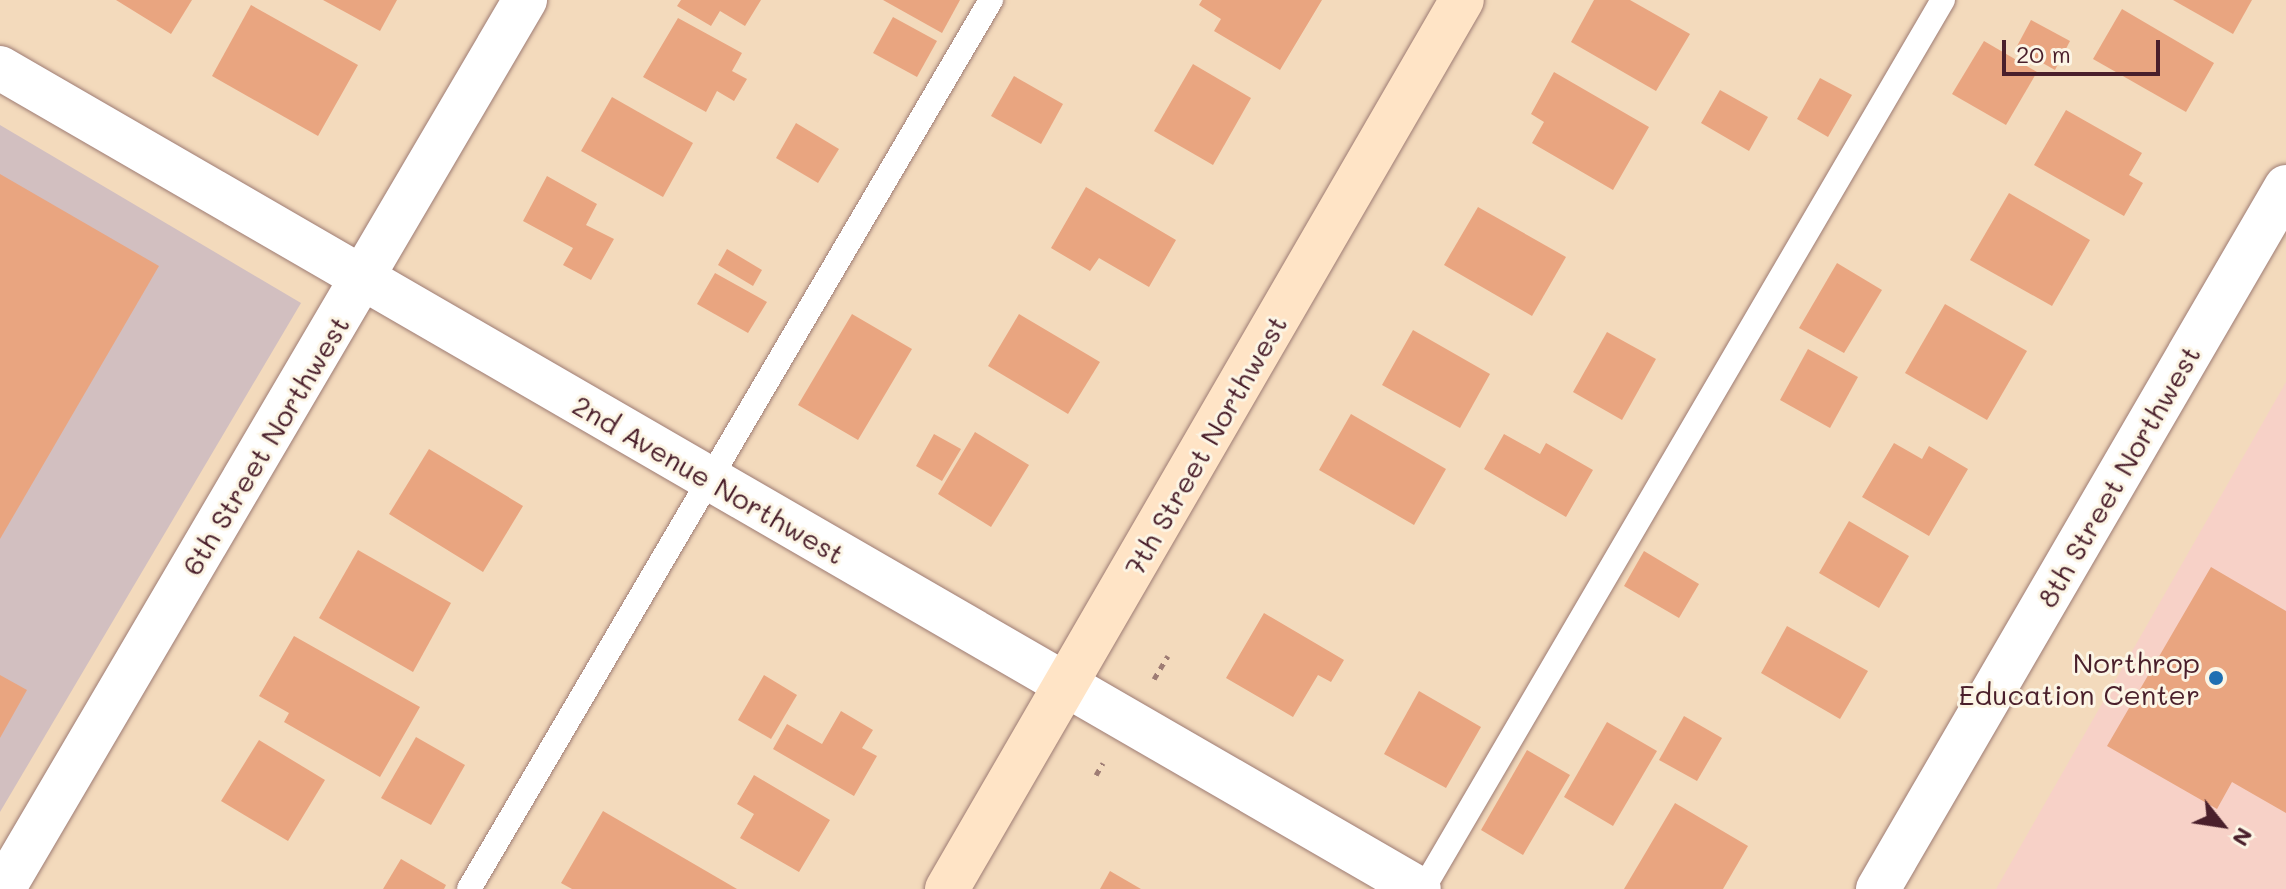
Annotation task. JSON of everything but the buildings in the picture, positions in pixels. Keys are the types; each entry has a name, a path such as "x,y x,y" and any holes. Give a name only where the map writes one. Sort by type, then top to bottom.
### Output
{"main road":[{"name":"7th Street Northwest","path":"947,889 1462,0"}],"street":[{"name":"6th Street Northwest","path":"3,889 525,0"},
{"name":"2nd Avenue Northwest","path":"0,68 1402,885"},
{"name":"8th Street Northwest","path":"1878,889 2286,187"}],"lane":[{"path":"469,889 707,478 991,0"},
{"path":"1402,885 1943,0"}],"shaded area":[{"path":"0,125 301,303 0,812"},
{"path":"2286,382 2286,889 1996,889"}],"place":[{"name":"Northrop Education Center","path":"2216,678"}]}
